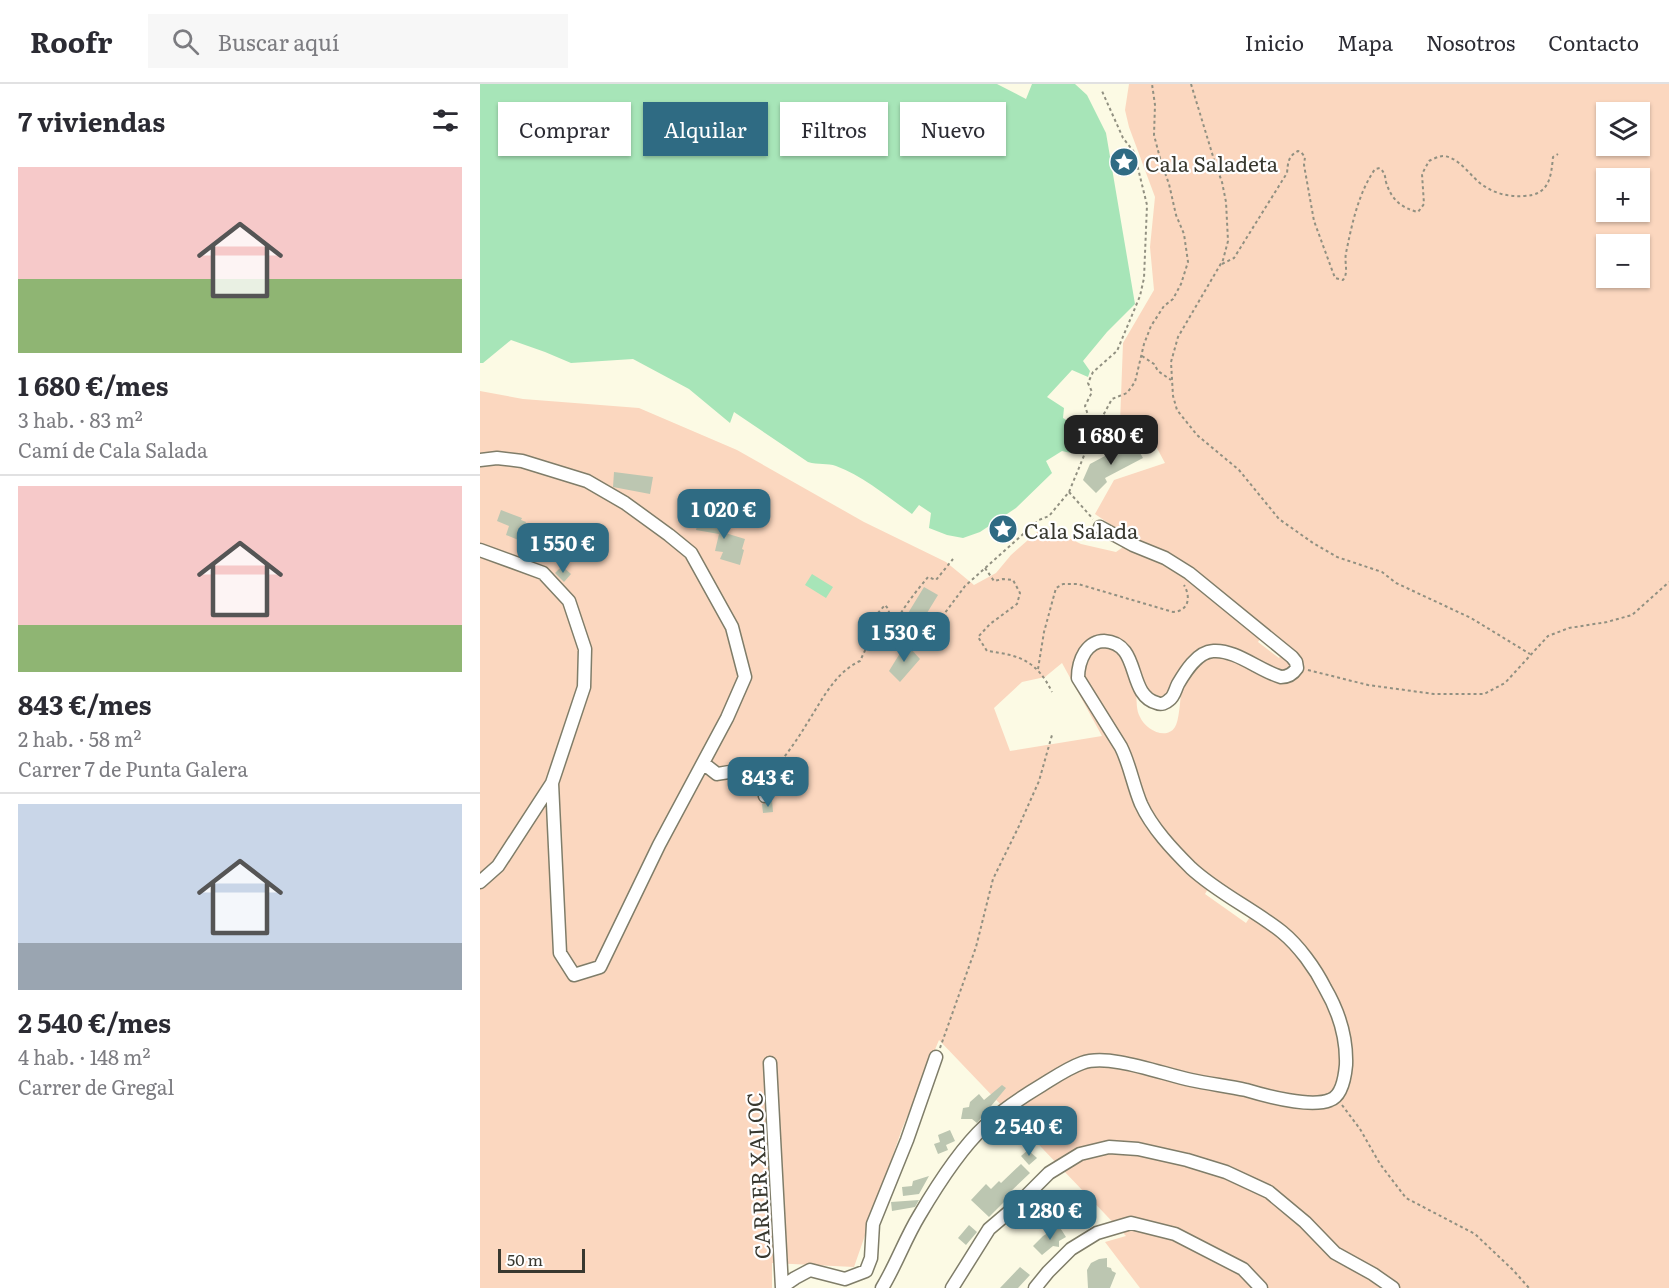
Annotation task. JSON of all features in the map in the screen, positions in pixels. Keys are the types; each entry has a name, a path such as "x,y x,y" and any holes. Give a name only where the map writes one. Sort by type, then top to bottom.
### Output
{"street":[{"path":"480,460 497,458 522,461 587,481 625,503 691,553 732,627 745,678 727,718 659,846 600,967 574,975 560,953 552,783"},
{"path":"882,1288 918,1218 974,1138 1016,1101 1078,1065 1095,1060 1107,1060 1281,1100 1315,1102 1335,1098 1345,1073 1344,1033 1338,1012 1315,971 1288,938 1202,878 1159,832 1142,805 1126,757 1078,678 1079,665 1086,651 1091,645 1105,641 1119,646 1131,660 1138,686 1146,697 1158,706 1171,699 1193,663 1203,654 1211,651 1235,656 1281,677 1290,675 1297,668 1296,662 1189,573 1165,558 1133,545 1101,527"},
{"path":"480,550 543,573 569,601 585,649 584,687 552,783 498,866 480,882"},
{"path":"703,763 717,774 742,772 754,775 764,790"},
{"path":"782,1288 810,1270 846,1279 866,1271 871,1258 873,1224 907,1140 936,1057"},
{"name":"CARRER XALOC","path":"770,1062 782,1288"},
{"path":"952,1288 989,1229 1049,1173 1080,1154 1109,1147 1138,1149 1187,1160 1226,1172 1269,1192 1305,1222 1335,1253 1393,1288"},
{"path":"1035,1288 1071,1249 1097,1233 1131,1223 1175,1234 1243,1269 1261,1288"}],"path":[{"path":"1092,427 1099,423 1112,399 1127,393 1134,382 1151,326 1164,306 1173,299 1188,262 1184,234 1176,215 1154,135 1155,105 1152,84"},
{"path":"1191,84 1222,182 1226,202 1228,241 1223,260 1178,338 1171,362 1171,380 1177,410 1197,435 1239,470 1279,519 1313,543 1337,557 1382,572 1395,583 1471,618 1530,654"},
{"path":"924,641 965,586 1039,520 1049,516 1069,492 1090,441 1092,427 1085,406 1092,392 1088,383 1093,372 1117,351 1140,296 1144,278 1147,206 1134,152 1123,138 1102,91"},
{"path":"1220,265 1234,258 1287,173 1292,154 1298,151 1305,157 1308,193 1314,221 1335,278 1343,280 1346,277 1345,257 1357,206 1375,170 1380,168 1384,172 1389,192 1395,201 1407,210 1418,212 1424,204 1422,174 1429,161 1443,156 1455,161 1483,186 1501,195 1536,196 1544,189 1551,177 1553,157 1558,154"},
{"path":"1142,356 1171,380"},
{"path":"1069,492 1101,527"},
{"path":"764,790 823,697 852,665 860,661 869,642 877,614 885,605 889,610 887,629 890,634 913,594 928,577 936,580 953,559"},
{"path":"985,568 994,581 1013,580 1020,593 1017,604 990,624 978,637 987,651 1022,659 1038,669 1045,677 1052,692"},
{"path":"1038,669 1044,632 1056,588 1063,584 1078,584 1173,612 1180,612 1186,608 1189,600 1187,590 1181,580"},
{"path":"1297,668 1368,685 1423,693 1484,694 1505,683 1548,636 1569,627 1606,622 1632,615 1669,582"},
{"path":"936,1057 976,947 993,879 1039,781 1052,735"},
{"path":"1335,1098 1360,1128 1380,1164 1406,1198 1475,1234 1529,1288"}],"shaded area":[{"path":"480,84 997,84 1026,99 1032,84 1075,84 1087,95 1106,133 1135,304 1107,332 1083,361 1090,371 1088,377 1072,370 1047,397 1064,408 1063,418 1079,428 1081,450 1071,453 1062,451 1046,461 1052,473 1016,508 980,532 963,538 929,528 931,513 919,505 912,514 875,487 846,470 833,465 808,462 734,412 730,423 689,389 633,359 571,363 511,340 480,363"},
{"path":"1129,84 1669,84 1669,1288 1140,1288 1105,1242 1126,1236 939,1040 902,1129 854,1267 772,1263 772,1288 480,1288 480,391 523,399 639,408 737,450 864,522 946,562 974,585 996,573 1011,555 1044,526 1081,544 1116,552 1126,545 1124,534 1095,514 1114,480 1165,463 1145,426 1120,423 1123,343 1154,290 1150,247 1155,197 1125,110","holes":["1262,636 1283,652 1279,658 1258,642","1062,663 1102,736 1010,751 994,708 1022,682 1045,677","1136,693 1171,704 1181,694 1175,727 1171,731 1161,733 1146,726 1137,708","1209,887 1250,917 1246,923 1205,894"]},
{"path":"812,574 833,587 826,598 805,585"}],"building":[{"path":"1133,441 1143,458 1105,478 1107,482 1096,493 1083,480 1090,464"},
{"path":"614,472 653,477 650,494 613,487"},
{"path":"501,510 522,518 521,520 526,522 525,525 545,532 547,527 560,532 551,554 542,550 544,545 523,537 521,541 506,535 509,526 497,521"},
{"path":"699,517 724,521 722,532 745,539 740,565 720,559 723,552 715,551 719,534 696,530"},
{"path":"562,566 571,574 564,582 555,573"},
{"path":"924,587 938,595 916,631 902,623"},
{"path":"905,645 920,659 900,682 889,671"},
{"path":"772,800 773,812 763,813 762,804 767,804"},
{"path":"1002,1085 1006,1088 977,1123 972,1119 961,1119 963,1108 969,1107 970,1102 979,1094 984,1100"},
{"path":"950,1130 955,1141 946,1145 948,1150 938,1154 934,1144 940,1142 938,1135"},
{"path":"1028,1150 1037,1158 1029,1165 1021,1156"},
{"path":"1021,1164 1030,1173 989,1217 971,1200 986,1184 991,1189"},
{"path":"929,1176 919,1194 903,1196 902,1187 912,1186 913,1181"},
{"path":"919,1200 915,1207 892,1211 891,1202"},
{"path":"969,1225 977,1232 966,1245 958,1238"},
{"path":"1059,1226 1066,1237 1059,1241 1059,1247 1053,1246 1042,1255 1033,1246 1043,1236"},
{"path":"1107,1258 1107,1267 1116,1273 1110,1288 1088,1288 1087,1270 1091,1263"},
{"path":"1020,1267 1030,1275 1018,1288 1000,1288"}],"place":[{"name":"Cala Saladeta","path":"1124,162"},
{"name":"Cala Salada","path":"1003,529"}]}
